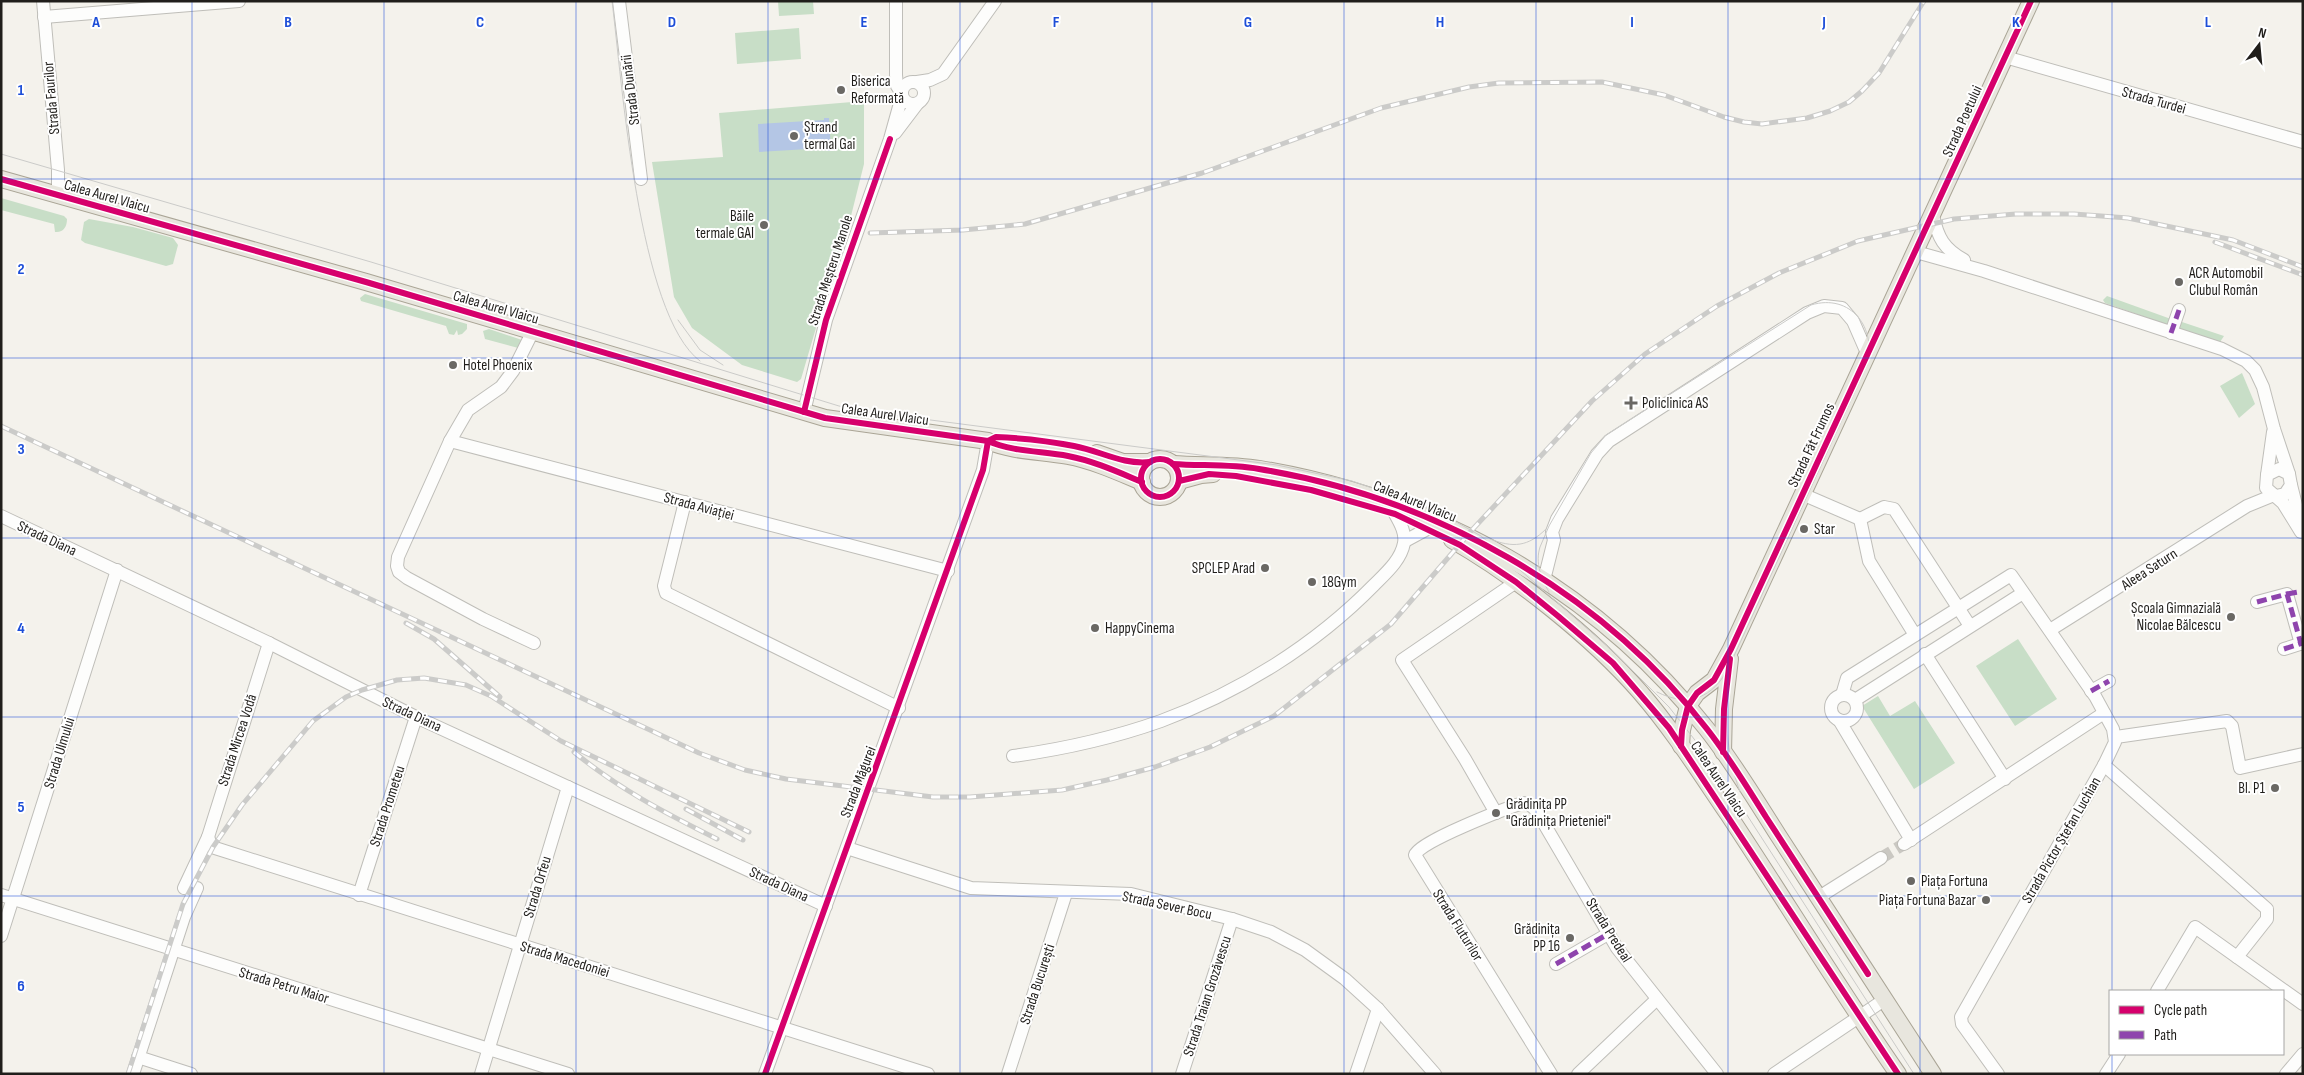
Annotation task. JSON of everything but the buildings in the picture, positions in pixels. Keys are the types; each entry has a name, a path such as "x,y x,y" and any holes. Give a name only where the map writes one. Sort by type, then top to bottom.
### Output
{"main road":[{"name":"Strada Poetului","path":"1916,252 2031,1"},
{"name":"Calea Aurel Vlaicu","path":"1,179 533,331 838,421 988,441 1003,447 1078,458 1142,482 1150,494 1160,497 1172,493 1179,481 1209,474 1236,476 1318,492 1395,514 1429,528 1460,545 1516,582 1613,663 1660,715 1898,1074"},
{"name":"Strada Făt Frumos","path":"1682,746 1682,730 1688,706 1697,693 1714,680 1731,649 1867,353 1916,252"},
{"name":"Calea Aurel Vlaicu","path":"988,441 996,437 1053,442 1084,448 1123,462 1164,460 1173,464 1230,465 1260,469 1310,479 1372,496 1431,518 1544,580 1583,606 1621,636 1688,706 1723,752 1933,1074"},
{"path":"1142,482 1143,471 1150,462"},
{"path":"1173,464 1178,472 1179,481"},
{"name":"Strada Făt Frumos","path":"1723,752 1724,708 1731,649"}],"street":[{"name":"Strada Faurilor","path":"43,1 58,170 58,195"},
{"path":"44,17 240,1"},
{"name":"Strada Dunării","path":"619,1 641,179"},
{"path":"896,1 896,82 907,103 920,100"},
{"path":"890,139 920,100 936,87 943,74 995,1"},
{"name":"Strada Turdei","path":"2005,57 2303,142"},
{"path":"897,63 923,88 920,100"},
{"path":"890,139 905,85 930,80 943,74"},
{"name":"Strada Meșteru Manole","path":"804,412 826,320 890,139"},
{"path":"1933,216 1938,236 1946,248 1984,271"},
{"path":"1916,252 1984,271 2222,349 2251,364 2263,387 2274,430 2290,479 2302,535"},
{"path":"1544,580 1554,540 1552,536 1554,527 1562,510 1597,454 1609,441 1807,313 1830,306 1842,308 1854,321 1867,353"},
{"path":"2171,333 2179,310"},
{"path":"533,331 513,370 501,387 468,410 450,441 404,540 397,566 399,572 483,619 534,642"},
{"path":"2274,430 2266,477 2266,488 2276,495 2288,509 2302,535"},
{"name":"Strada Aviației","path":"450,441 948,571"},
{"name":"Strada Măgurei","path":"765,1074 948,571 983,470 988,441"},
{"path":"2266,477 2279,469 2290,479"},
{"name":"Aleea Saturn","path":"2247,506 2266,477"},
{"path":"2276,495 2285,494 2290,479"},
{"path":"1802,494 1860,519 1884,507 1894,508 1970,626"},
{"name":"Aleea Saturn","path":"2050,630 2247,506 2276,495"},
{"path":"685,502 664,586 666,593 899,708"},
{"path":"1395,514 1401,525 1405,541"},
{"name":"Strada Diana","path":"1,516 269,643 416,717 826,906"},
{"path":"1860,519 1869,561 1915,635"},
{"path":"1013,756 1078,745 1136,729 1191,709 1253,677 1290,655 1348,610 1395,562 1405,541 1429,528"},
{"name":"Strada Ulmului","path":"1,936 7,897 117,570"},
{"path":"1842,695 1847,678 2011,575 2091,691 2116,737 2104,765"},
{"path":"1496,813 1465,759 1402,660 1516,582"},
{"path":"1854,700 2023,593"},
{"path":"2258,602 2293,593 2302,644 2284,649"},
{"name":"Strada Mircea Vodă","path":"173,950 190,888 208,838 269,643"},
{"path":"1925,654 2005,778"},
{"path":"2091,691 2109,681"},
{"path":"1839,720 1848,720 1854,716 1857,708 1854,700 1848,695 1842,695 1833,700 1831,707 1833,715 1839,720 1907,842 2104,713"},
{"name":"Strada Prometeu","path":"359,895 416,717"},
{"path":"2116,737 2227,721 2232,726 2240,768 2303,754"},
{"name":"Strada Pictor Ștefan Luchian","path":"1998,1074 1962,1024 1961,1017 2104,765 2267,909 2267,919 2237,956"},
{"name":"Strada Orfeu","path":"481,1074 518,945 568,787"},
{"name":"Strada Fluturilor","path":"1529,804 1523,803 1496,813 1444,835 1415,852 1418,863 1551,1074"},
{"name":"Strada Predeal","path":"1529,804 1536,810 1590,899 1608,934 1717,1074"},
{"name":"Strada Macedoniei","path":"208,838 215,848 928,1074"},
{"name":"Strada Sever Bocu","path":"847,848 971,888 1131,894 1232,919 1271,932 1305,950 1334,969 1378,1009 1436,1074"},
{"path":"1819,897 1881,858"},
{"name":"Strada București","path":"1008,1074 1066,893"},
{"name":"Strada Petru Maior","path":"7,897 568,1074"},
{"name":"Strada Traian Grozăvescu","path":"1182,1074 1232,919"},
{"path":"2158,990 2195,928 2284,990"},
{"path":"1556,964 1608,934"},
{"path":"133,1074 173,950"},
{"path":"2284,990 2303,1004"},
{"path":"1578,1074 1657,998"},
{"path":"1774,1074 1884,1000"},
{"path":"1356,1074 1378,1009"},
{"path":"2286,1074 2303,1054"},
{"path":"2106,1074 2118,1055"},
{"path":"138,1057 191,1074"}],"green space":[{"path":"778,1 813,1 814,14 779,16"},
{"path":"799,28 801,59 737,64 735,33"},
{"name":"Ștrand termal Gai","path":"864,101 864,164 846,236 828,287 801,379 797,382 742,365 692,328 674,297 652,162 723,157 719,113"},
{"path":"1,198 64,216 67,219 66,225 60,232 55,232 54,224 1,210"},
{"path":"89,219 133,227 173,238 178,245 173,264 166,266 85,243 81,240 84,222"},
{"path":"365,294 467,324 467,329 462,334 458,335 457,330 454,335 449,334 446,326 361,301 360,298"},
{"path":"2107,296 2171,319 2168,325 2105,303 2103,300"},
{"path":"2179,321 2224,336 2220,342 2180,329"},
{"path":"489,329 522,340 522,349 485,339 483,331"},
{"path":"2242,373 2255,404 2239,418 2220,386"},
{"path":"2018,639 2057,699 2015,726 1976,666"},
{"path":"1878,696 1890,716 1915,701 1955,763 1914,789 1862,706"}],"water":[{"name":"Ștrand termal Gai","path":"824,118 829,118 831,151 826,151 825,148 759,152 758,124 824,120"}],"tunnel":[{"path":"1881,858 1904,844"}],"tram line":[{"path":"612,1 636,193 648,248 662,296 679,336 700,361"},
{"path":"1,154 371,262 839,406 869,412 1277,465 1352,481 1435,510 1481,536 1614,652 1669,707 1716,767 1914,1074"},
{"path":"1549,592 1540,570 1538,559 1540,547 1549,526 1591,453 1606,435 1811,305 1838,304 1849,309 1858,317 1868,338 1867,365 1729,667 1716,686 1708,693 1699,697 1680,699 1657,692"},
{"path":"678,320 700,350 723,365"},
{"path":"1490,539 1506,544 1520,544 1533,539 1546,529"},
{"path":"1731,670 1727,701 1727,732 1735,777 1740,792"}],"railway":[{"path":"870,233 963,230 1025,224 1202,173 1381,108 1469,87 1499,83 1602,82 1664,95 1724,117 1744,122 1762,124 1807,118 1830,111 1849,102 1862,91 1879,73 1924,1"},
{"path":"1,426 699,753 745,770 786,779 933,797 970,797 1062,790 1107,780 1155,767 1210,747 1274,716 1391,624 1472,530 1592,401 1645,354 1717,306 1779,273 1858,241 1954,219 2016,214 2074,214 2128,218 2233,240 2303,267"},
{"path":"2215,242 2303,275"},
{"path":"406,623 434,639 500,697"},
{"path":"128,1074 183,904 213,847 242,805 313,721 346,697 362,690 397,680 424,678 466,685 491,696 561,741 749,832"},
{"path":"574,752 608,778 643,800 717,839"},
{"path":"686,809 743,840"}],"marked path":[{"path":"2171,333 2179,310"},
{"path":"2287,594 2298,592"},
{"path":"2257,602 2287,594 2301,644"},
{"path":"2284,649 2303,643"},
{"path":"2091,691 2109,681"},
{"path":"1556,964 1608,934"}],"cycle path":[{"path":"1681,746 1682,730 1688,706 1697,693 1714,680 1731,649 2031,1"},
{"path":"804,412 826,320 890,139"},
{"path":"1,179 366,282 825,418 988,441 1017,449 1078,458 1142,482"},
{"path":"988,441 996,437 1045,441 1084,448 1130,461 1150,462"},
{"path":"765,1074 983,470 988,441"},
{"path":"1160,459 1173,465 1179,478 1173,491 1160,497 1147,491 1141,478 1147,465 1160,459"},
{"path":"1173,464 1248,467 1324,483 1387,502 1449,527 1508,557 1564,593 1616,634 1664,679 1707,729 1738,772 1868,974"},
{"path":"1179,481 1209,474 1236,476 1311,490 1395,514 1460,545 1516,582 1558,616 1613,663 1669,728 1898,1074"},
{"path":"1723,752 1724,709 1730,659"}],"place":[{"name":"Biserica Reformată","path":"841,90"},
{"name":"Ștrand termal Gai","path":"794,136"},
{"name":"Băile termale GAI","path":"764,225"},
{"name":"ACR Automobil Clubul Român","path":"2179,282"},
{"name":"Hotel Phoenix","path":"453,365"},
{"name":"Policlinica AS","path":"1631,403"},
{"name":"Star","path":"1804,529"},
{"name":"SPCLEP Arad","path":"1265,568"},
{"name":"18Gym","path":"1312,582"},
{"name":"Școala Gimnazială Nicolae Bălcescu","path":"2231,617"},
{"name":"HappyCinema","path":"1095,628"},
{"name":"Bl. P1","path":"2275,788"},
{"name":"Grădinița PP \"Grădinița Prieteniei\"","path":"1496,813"},
{"name":"Piața Fortuna","path":"1911,881"},
{"name":"Piața Fortuna Bazar","path":"1986,900"},
{"name":"Grădinița PP 16","path":"1570,938"}]}
